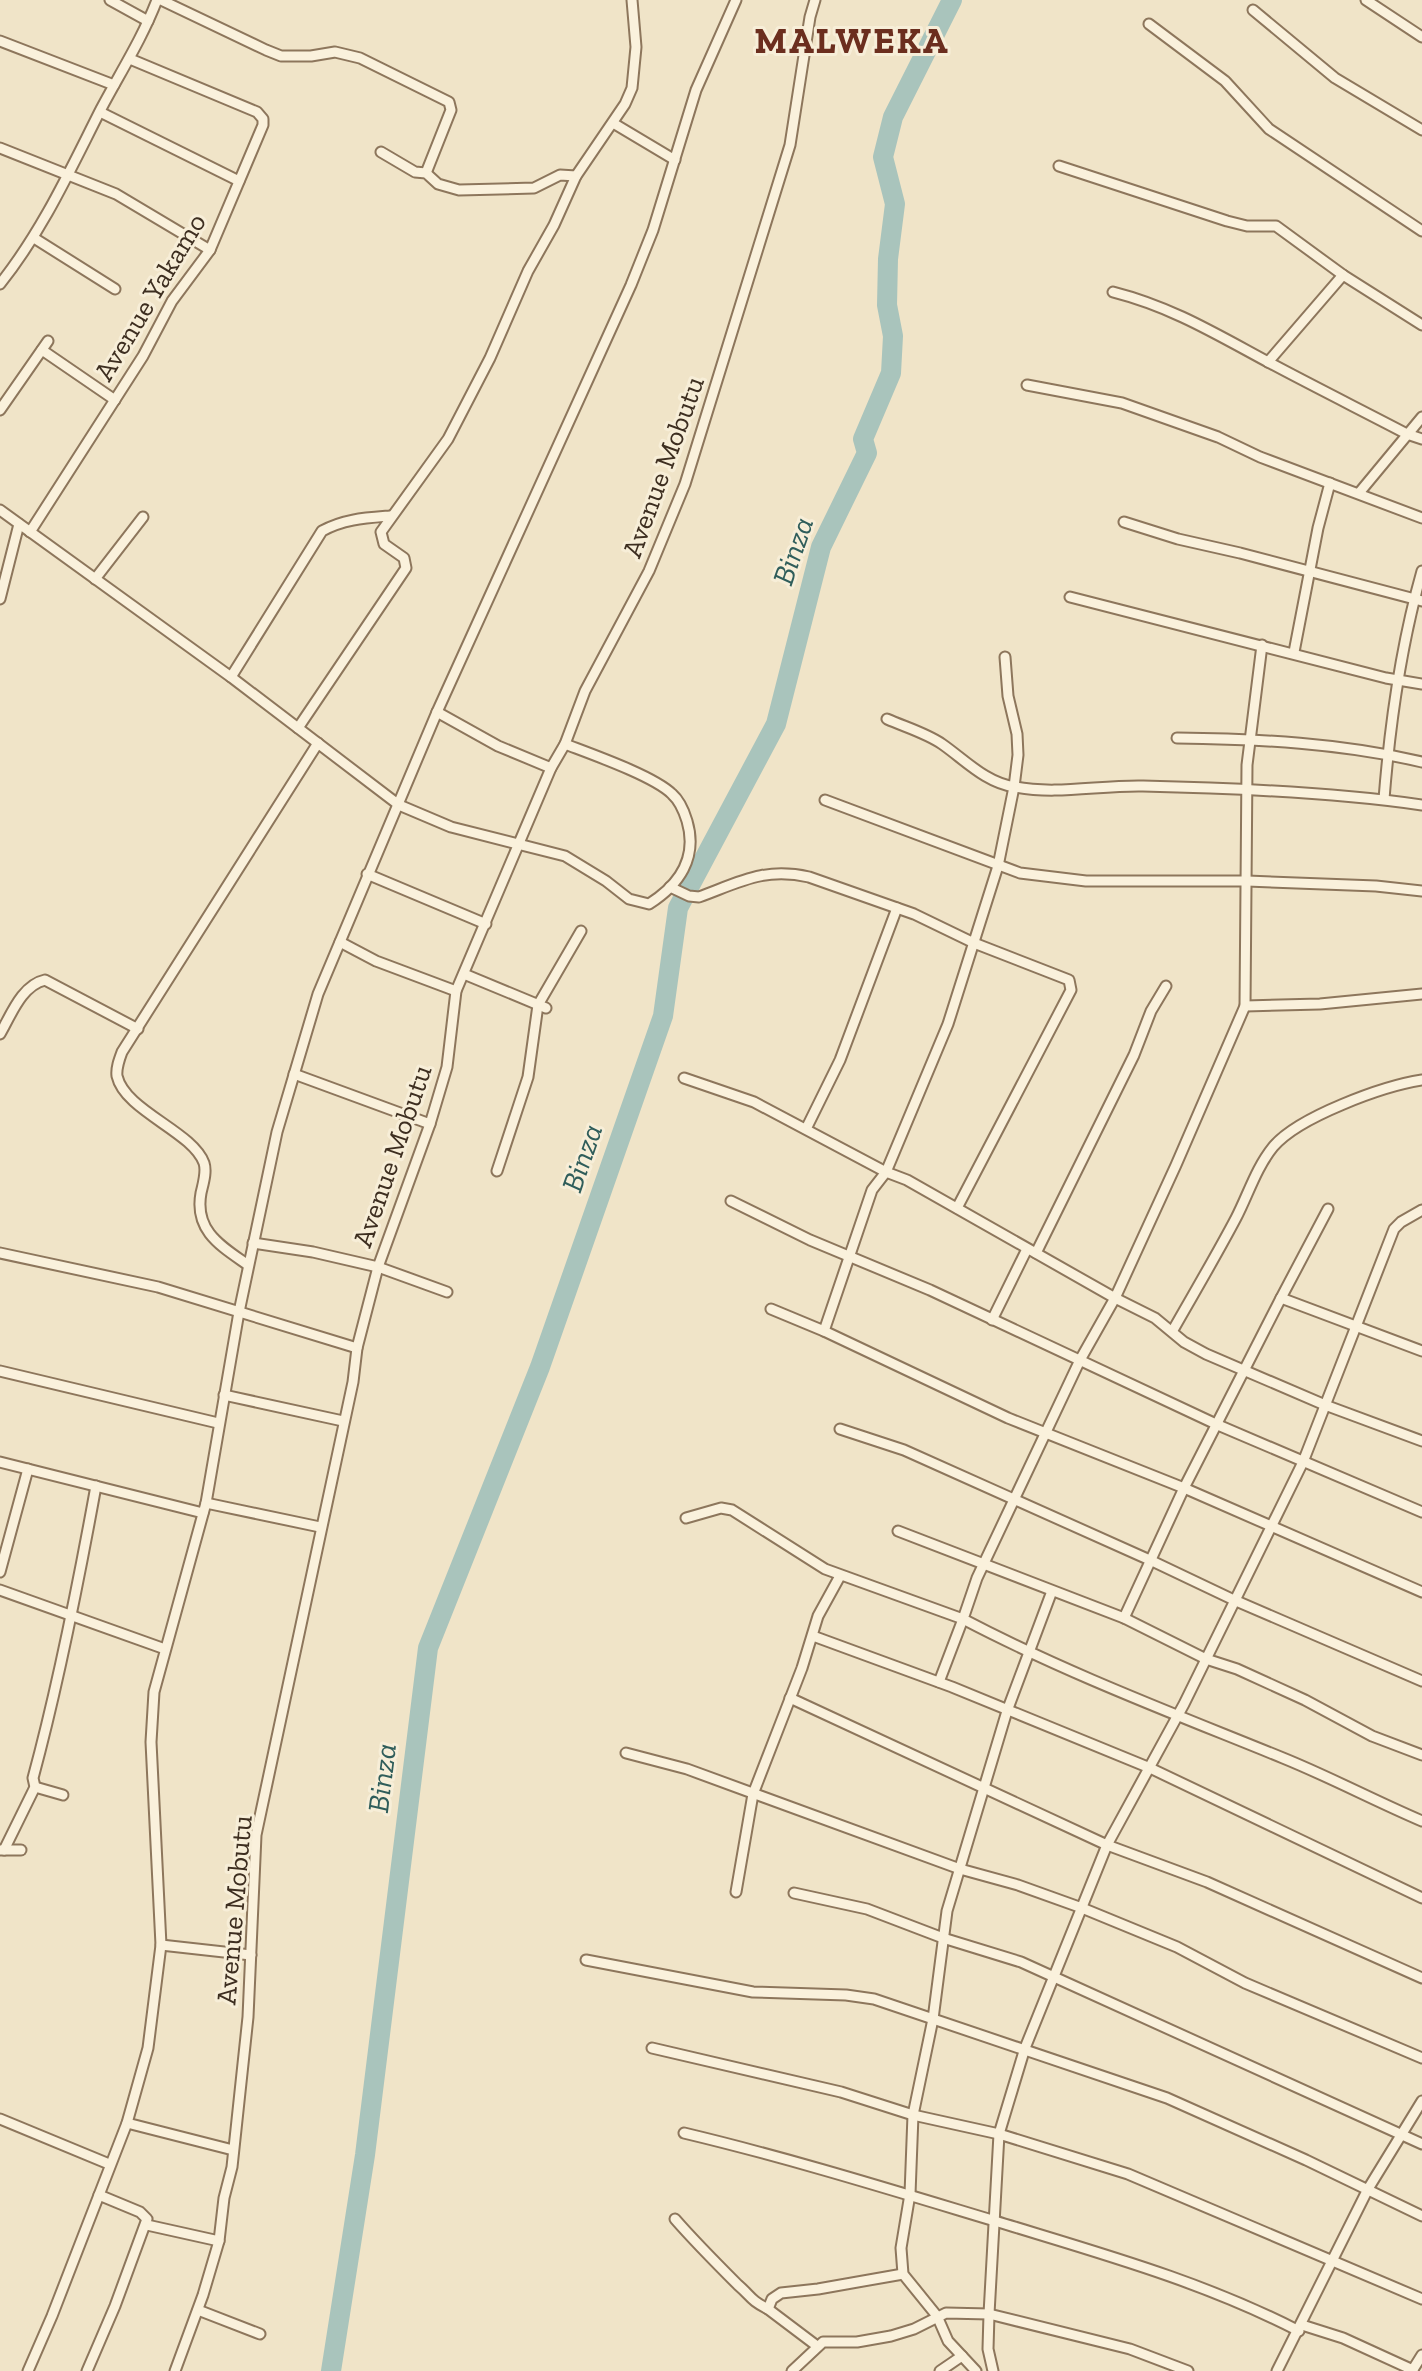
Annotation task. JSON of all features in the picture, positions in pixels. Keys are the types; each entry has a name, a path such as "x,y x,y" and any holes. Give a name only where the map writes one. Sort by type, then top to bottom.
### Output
{"street":[{"path":"110,0 148,21"},
{"path":"0,284 34,238 69,176 159,0 266,50 293,56 343,53 372,63 408,84 446,100 451,110 426,173"},
{"path":"298,728 406,568 404,558 384,544 381,532 429,468 463,412 576,176 625,104 633,80 636,47 632,0"},
{"path":"28,2371 127,2123 148,2048 161,1945 151,1742 154,1692 204,1508 248,1265 277,1132 294,1074 318,994 367,874 631,285 653,230 696,90 736,0"},
{"name":"Avenue Mobutu","path":"175,2371 219,2241 248,2017 256,1835 353,1382 357,1348 378,1267 430,1124 447,1067 456,991 551,768 565,744 585,691 649,571 685,484 790,145 815,0"},
{"path":"1366,0 1422,37"},
{"path":"1253,10 1335,78 1422,130"},
{"path":"1149,24 1225,81 1269,129 1422,231"},
{"path":"0,41 114,85"},
{"name":"Avenue Yakamo","path":"30,532 143,356 172,301 210,250 263,125 261,115 130,59"},
{"path":"100,112 239,181"},
{"path":"613,123 675,160"},
{"path":"0,148 116,194 210,250"},
{"path":"381,152 415,172 426,173 438,184 459,190 480,192 534,188 560,175 576,176"},
{"path":"1059,166 1227,221 1257,227 1268,224 1276,226 1343,275 1422,325"},
{"path":"34,238 115,289"},
{"path":"1268,362 1343,275"},
{"path":"1113,292 1180,314 1407,434 1422,439"},
{"path":"0,410 48,341"},
{"path":"42,350 115,400"},
{"path":"1027,385 1122,403 1218,437 1260,457 1422,518"},
{"path":"1359,493 1422,417"},
{"path":"1294,652 1330,483"},
{"path":"0,510 231,677 399,805 442,824 565,856 629,899 645,905 673,889 690,856 689,829 680,803 661,786 565,744"},
{"path":"231,677 322,531 354,519 390,516"},
{"path":"95,579 143,517"},
{"path":"1124,522 1178,539 1418,600"},
{"path":"0,599 19,524"},
{"path":"1384,799 1399,680 1422,571"},
{"path":"1070,597 1422,684"},
{"path":"939,1682 983,1564 1080,1360 1115,1298 1245,1006 1246,790 1262,645"},
{"path":"824,1331 872,1190 886,1172 948,1024 998,866 1014,787 1017,734 1008,696 1005,657"},
{"path":"437,712 498,746 551,768"},
{"path":"887,719 940,743 978,771 1014,787 1081,789 1140,786 1246,790 1384,799 1422,805"},
{"path":"1177,738 1252,739 1388,754 1422,762"},
{"path":"248,1265 213,1240 205,1228 200,1203 206,1171 199,1154 139,1105 122,1086 117,1076 118,1065 122,1052 318,743"},
{"path":"825,800 1020,873 1074,880 1247,881 1422,891"},
{"path":"673,889 699,897 747,878 775,872 809,877 897,908 974,943 1064,977 1072,987 957,1208"},
{"path":"367,874 486,924"},
{"path":"806,1129 840,1060 897,908"},
{"path":"497,1171 528,1077 542,1006 581,931"},
{"path":"340,942 376,961 456,991"},
{"path":"464,974 542,1006"},
{"path":"0,1034 27,989 34,982 45,980 138,1029"},
{"path":"992,1320 1032,1251 1134,1055 1151,1011 1166,986"},
{"path":"1245,1006 1320,1004 1422,994"},
{"path":"294,1074 430,1124"},
{"path":"684,1078 754,1102 886,1172 907,1180 1155,1318 1190,1345 1244,1372 1422,1441"},
{"path":"1173,1330 1274,1146 1305,1122 1377,1092 1422,1080"},
{"path":"731,1201 1218,1425 1422,1512"},
{"path":"1124,1618 1184,1488 1328,1209"},
{"path":"993,2371 988,2349 999,2134 1025,2048 1107,1845 1177,1716 1303,1462 1394,1229 1422,1210"},
{"path":"253,1243 313,1252 378,1267 447,1292"},
{"path":"0,1253 158,1287 357,1348"},
{"path":"1281,1298 1422,1351"},
{"path":"771,1309 1044,1433 1184,1488 1422,1592"},
{"path":"0,1371 218,1423"},
{"path":"224,1395 343,1421"},
{"path":"840,1429 904,1450 1234,1600 1422,1681"},
{"path":"0,1462 204,1508 320,1527"},
{"path":"0,1572 28,1469"},
{"path":"21,1850 2,1850 35,1787 33,1778 73,1616 96,1486"},
{"path":"686,1518 721,1508 732,1510 798,1554 840,1576 963,1619 1029,1652 1310,1770 1422,1821"},
{"path":"898,1531 1124,1618 1206,1659 1237,1669 1305,1700 1372,1736 1422,1755"},
{"path":"736,1892 753,1794 818,1616 840,1576"},
{"path":"0,1590 165,1649"},
{"path":"976,2371 948,2341 937,2316 903,2274 901,2248 910,2194 913,2115 933,2019 947,1911 1007,1711 1052,1591"},
{"path":"813,1636 939,1682 1150,1768 1422,1898"},
{"path":"790,1698 1107,1845 1207,1882 1422,1978"},
{"path":"626,1753 687,1769 960,1869 1018,1885 1082,1908 1177,1947 1245,1983 1422,2058"},
{"path":"35,1787 63,1795"},
{"path":"794,1893 867,1909 943,1938 1021,1962 1422,2144"},
{"path":"161,1945 251,1955"},
{"path":"586,1960 753,1992 874,1999 1167,2098 1422,2216"},
{"path":"652,2048 841,2092 913,2115 999,2134 1128,2174 1422,2299"},
{"path":"1277,2371 1368,2189 1422,2101"},
{"path":"0,2119 109,2164"},
{"path":"127,2123 233,2150"},
{"path":"684,2133 788,2158 1075,2243 1205,2288 1300,2328 1343,2338 1412,2370 1422,2355"},
{"path":"87,2371 147,2225 145,2215 99,2195"},
{"path":"675,2219 750,2300 768,2309 817,2346"},
{"path":"147,2225 219,2241"},
{"path":"768,2309 772,2299 781,2293 903,2274"},
{"path":"198,2310 260,2334"},
{"path":"792,2371 817,2346 830,2340 857,2342 891,2336 914,2329 937,2316 958,2312 989,2314 1130,2349 1188,2371"},
{"path":"940,2371 962,2356"}],"waterway":[{"name":"Binza","path":"331,2371 365,2155 428,1648 540,1367 663,1016 678,908 776,724 821,547 867,453 863,439 891,373 893,336 887,305 888,259 895,204 883,157 893,117 952,0"}],"district":[{"name":"MALWEKA","path":"852,40"}]}
